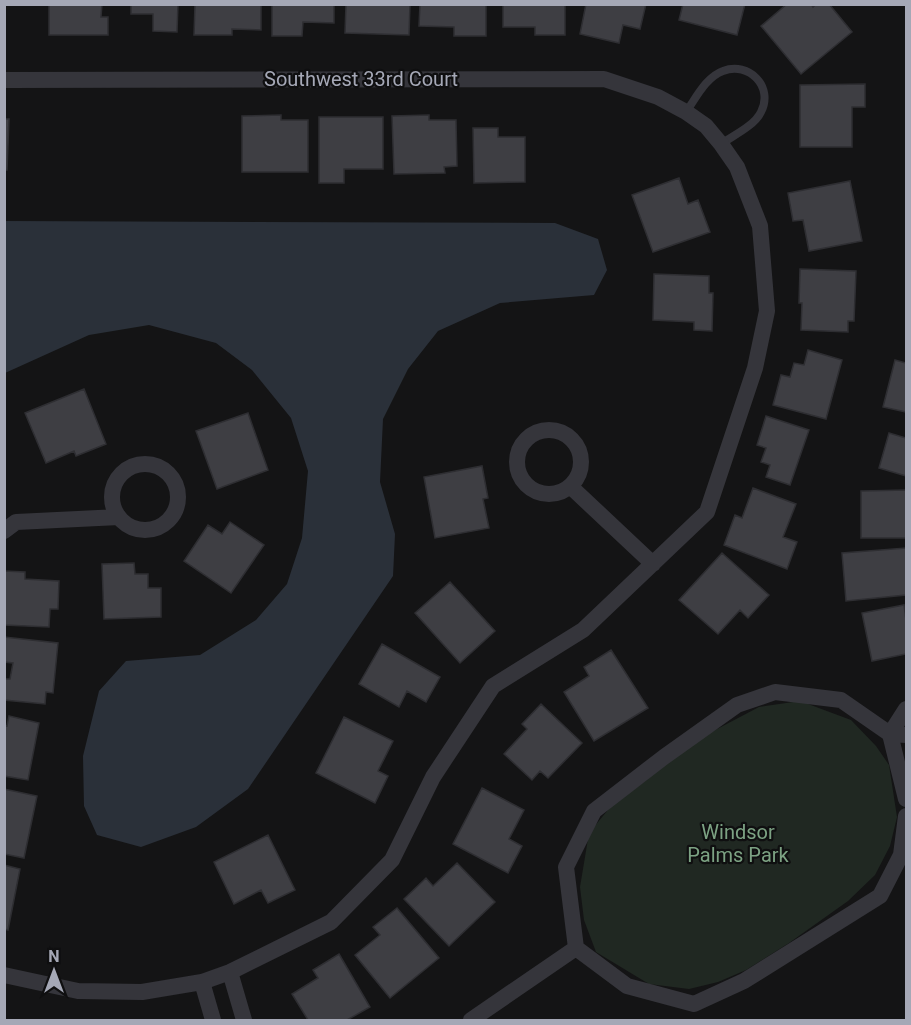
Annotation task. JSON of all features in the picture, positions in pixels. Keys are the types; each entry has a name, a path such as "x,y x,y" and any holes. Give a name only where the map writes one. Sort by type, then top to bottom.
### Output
{"street":[{"name":"Southwest 33rd Court","path":"4,80 604,79 658,97 686,112 705,126 722,144"},
{"path":"4,975 78,991 142,992 202,982 230,972 331,922 392,860 434,777 493,686 583,630 707,512 755,368 767,311 760,226 737,167 722,144"},
{"path":"570,486 653,564"},
{"path":"10,527 118,517"},
{"path":"898,735 841,700 775,692 737,705 594,811 566,867 576,948 627,986 694,1004 744,981 880,896 901,855 906,816"},
{"path":"906,709 898,735 906,799"},
{"path":"471,1020 576,948"},
{"path":"230,972 244,1020"},
{"path":"202,982 213,1020"}],"lane":[{"path":"686,112 713,76 723,70 737,68 745,70 762,82 765,99 762,112 756,120 722,144"}],"green space":[{"name":"Windsor Palms Park","path":"800,701 851,720 876,746 889,765 897,817 890,846 875,875 848,901 789,943 746,970 718,982 689,989 649,984 596,952 584,920 580,887 589,833 612,805 647,780 664,757 759,707"}],"shaded area":[{"path":"4,221 555,223 598,239 607,270 594,295 500,303 438,331 408,369 383,419 380,482 395,534 393,576 248,789 196,827 141,847 97,835 84,806 83,756 99,691 126,661 200,655 256,620 287,584 302,538 308,471 291,418 252,370 216,343 149,325 89,335 5,373"}],"building":[{"path":"49,4 102,4 101,17 108,17 108,35 49,35"},
{"path":"131,4 178,4 177,32 153,31 153,14 131,14"},
{"path":"195,4 261,4 261,30 232,29 232,35 194,35"},
{"path":"272,4 334,4 334,23 303,22 302,36 272,36"},
{"path":"346,4 410,4 409,35 345,33"},
{"path":"420,4 486,4 486,36 454,36 454,27 419,26"},
{"path":"503,4 565,4 565,35 535,35 535,27 503,27"},
{"path":"586,4 646,4 640,29 623,25 619,43 580,34"},
{"path":"683,4 745,4 737,35 679,20"},
{"path":"787,4 811,4 813,7 816,4 829,4 852,32 801,74 761,26"},
{"path":"865,84 865,107 852,107 852,147 800,147 800,85"},
{"path":"281,115 281,120 308,120 308,172 242,172 242,116"},
{"path":"429,115 429,120 456,120 457,166 444,167 445,173 394,174 392,116"},
{"path":"319,117 383,117 383,169 344,169 344,183 319,183"},
{"path":"4,119 9,119 7,170 4,170"},
{"path":"473,128 498,128 498,137 525,137 525,182 474,183"},
{"path":"679,178 688,204 698,200 710,232 653,252 632,195"},
{"path":"850,181 862,241 809,251 803,220 793,221 788,193"},
{"path":"800,269 856,271 854,321 848,321 848,332 801,330"},
{"path":"654,274 709,276 709,293 713,293 712,331 694,330 694,322 653,320"},
{"path":"808,350 842,360 826,419 773,405 781,375 790,377 794,363 804,365"},
{"path":"895,360 906,363 906,412 883,407"},
{"path":"84,389 106,444 76,456 74,451 46,463 25,413"},
{"path":"248,413 268,470 217,489 196,431"},
{"path":"766,416 809,430 790,485 766,477 770,465 761,462 766,448 757,445"},
{"path":"889,433 906,438 906,476 879,468"},
{"path":"482,466 488,498 483,499 489,528 435,538 424,477"},
{"path":"753,488 796,504 783,537 797,542 787,569 724,545 735,515 742,518"},
{"path":"906,490 906,538 861,538 861,491"},
{"path":"230,522 264,545 231,593 184,561 208,525 222,534"},
{"path":"906,548 906,595 846,601 842,553"},
{"path":"722,553 769,595 748,618 740,610 718,634 679,600"},
{"path":"134,563 135,574 148,574 148,588 161,588 161,617 104,619 102,564"},
{"path":"4,571 25,572 25,579 59,581 58,609 50,609 49,627 4,625"},
{"path":"450,582 495,631 460,663 415,613"},
{"path":"904,605 906,654 872,661 862,613"},
{"path":"4,637 58,643 53,693 46,692 45,704 4,700 4,679 10,679 13,663 4,662"},
{"path":"382,644 440,677 426,702 407,691 399,707 359,684"},
{"path":"611,650 648,708 594,741 564,692 589,676 584,667"},
{"path":"541,704 582,743 548,778 540,771 532,780 504,754 527,729 522,724"},
{"path":"9,716 39,723 28,780 4,776 4,725 7,726"},
{"path":"344,717 393,741 378,771 388,776 375,803 316,773"},
{"path":"482,788 524,810 509,839 522,846 508,873 453,844"},
{"path":"4,789 37,796 24,858 4,854"},
{"path":"268,835 295,890 268,903 261,890 234,904 214,862"},
{"path":"457,863 495,902 449,946 404,899 426,878 433,886"},
{"path":"4,865 20,869 8,930 4,929"},
{"path":"397,908 439,958 390,998 355,955 380,935 373,927"},
{"path":"339,954 370,1007 347,1020 308,1020 292,994 318,978 313,970"}]}
